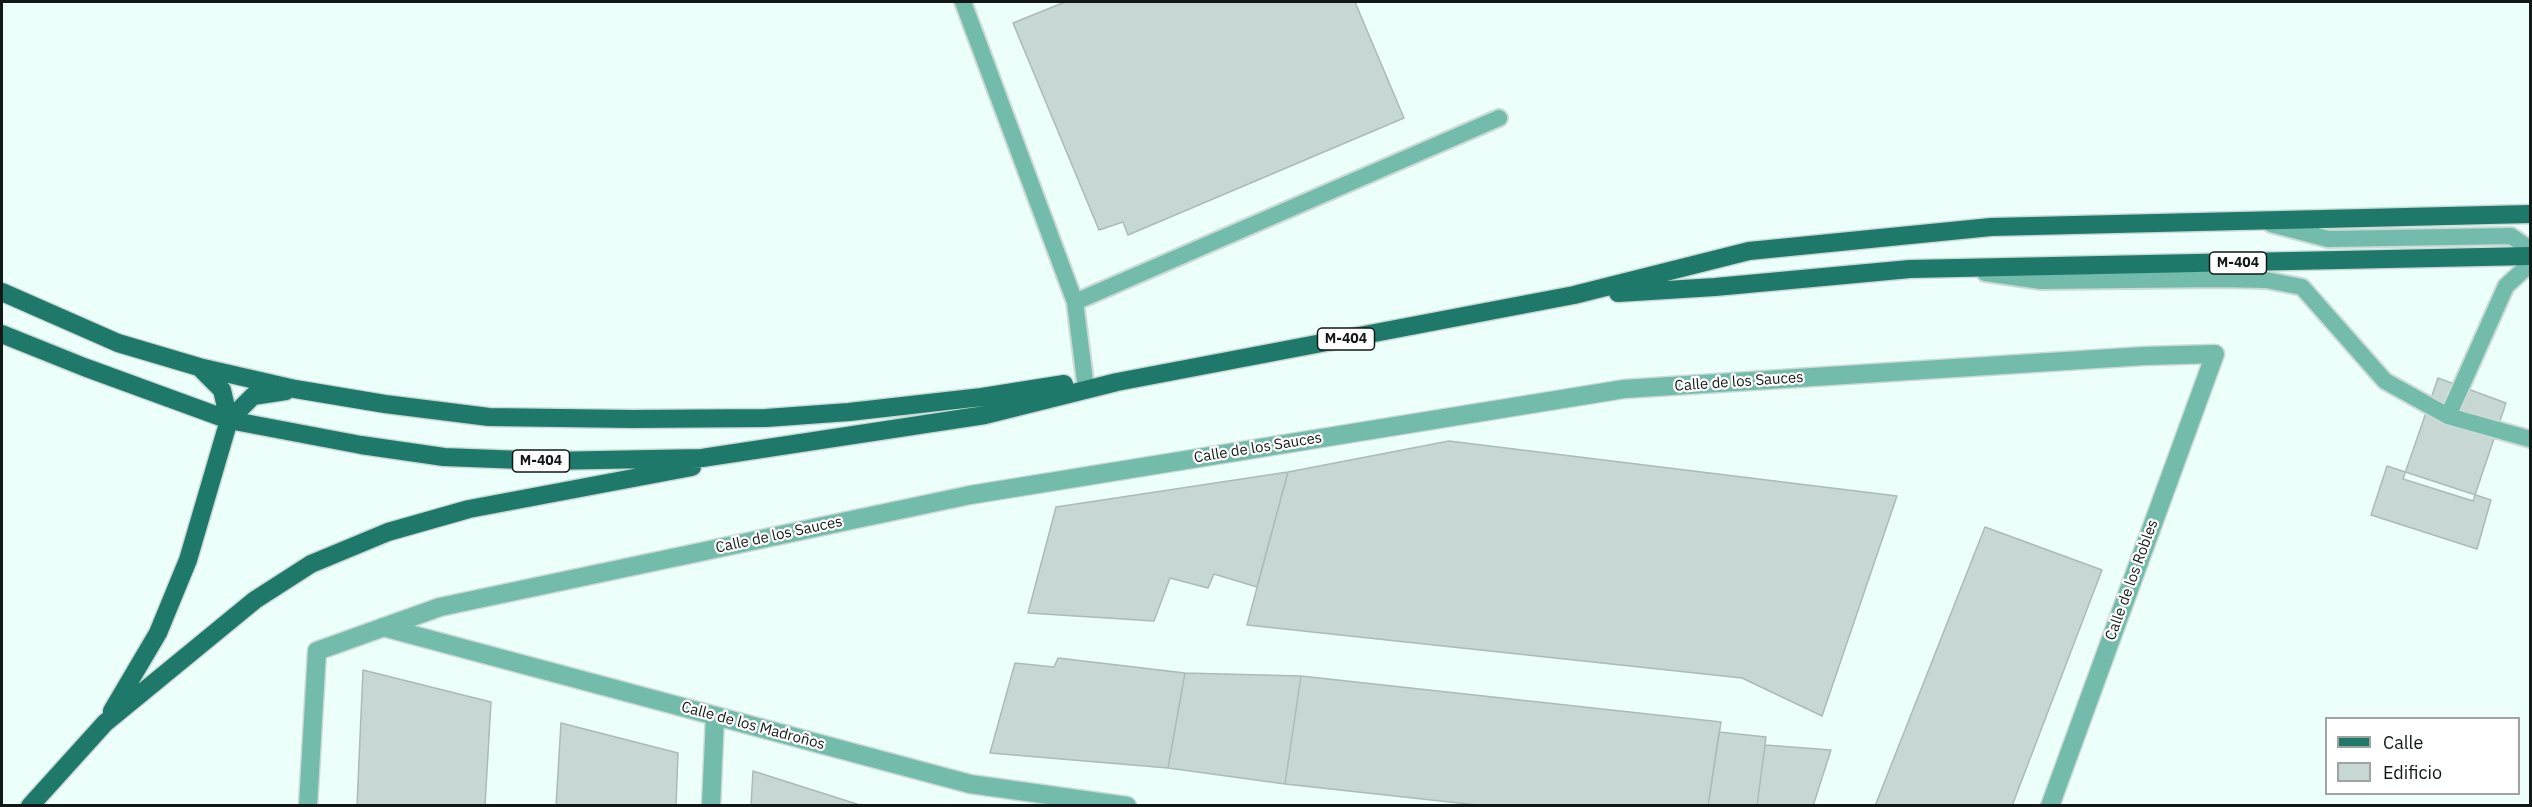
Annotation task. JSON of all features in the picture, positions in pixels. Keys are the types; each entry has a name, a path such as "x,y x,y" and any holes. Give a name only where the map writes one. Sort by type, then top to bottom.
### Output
{"main road":[{"name":"M-404","path":"2,334 84,368 229,420 361,445 444,457 548,461 702,458 985,415 1117,382 1574,295 1749,251 1991,226 2530,214"},
{"name":"M-404","path":"1574,295 1715,287 1857,272 1945,267 2530,256"},
{"name":"M-404","path":"2,292 118,343 199,367 295,389 385,404 489,417 766,418 849,412 982,397 1084,381 1117,382"},
{"path":"199,367 222,390 229,420"},
{"path":"105,723 158,633 188,560 229,420 253,396 295,389"},
{"path":"30,806 105,723 255,600 311,564 388,532 469,509 855,434"}],"street":[{"name":"Calle de los Sauces","path":"308,806 317,651 440,607 970,495 1624,389 2144,356 2215,354"},
{"name":"Calle de los Robles","path":"2050,806 2215,354"},
{"name":"Calle de los Madroños","path":"382,627 970,784 1127,806"},
{"path":"711,806 715,716"}],"lane":[{"path":"963,2 1075,302 1084,381"},
{"path":"1075,302 1499,118"},
{"path":"2262,221 2328,239 2511,236 2530,249"},
{"path":"2448,416 2506,286 2530,264"},
{"path":"1945,267 2041,281 2266,280 2302,287 2385,381 2448,416 2530,439"}],"building":[{"path":"1065,2 1355,2 1404,118 1128,235 1123,222 1099,230 1013,23"},
{"path":"2438,378 2506,403 2473,501 2403,479"},
{"path":"1449,441 1897,496 1822,716 1742,678 1247,625 1288,472"},
{"path":"2387,466 2491,500 2477,549 2371,515"},
{"path":"1288,472 1257,587 1214,574 1208,588 1170,578 1154,621 1028,613 1056,507"},
{"path":"1985,527 2102,570 2012,806 1875,806"},
{"path":"1058,658 1185,673 1168,768 990,753 1015,663 1054,667"},
{"path":"363,670 491,702 485,806 357,806"},
{"path":"1185,673 1301,676 1285,784 1168,768"},
{"path":"1301,676 1721,722 1708,806 1486,806 1285,784"},
{"path":"561,723 678,753 676,806 556,806"},
{"path":"1719,732 1766,737 1757,806 1708,806"},
{"path":"1765,745 1831,750 1813,806 1757,806"},
{"path":"753,771 863,806 751,806"}]}
